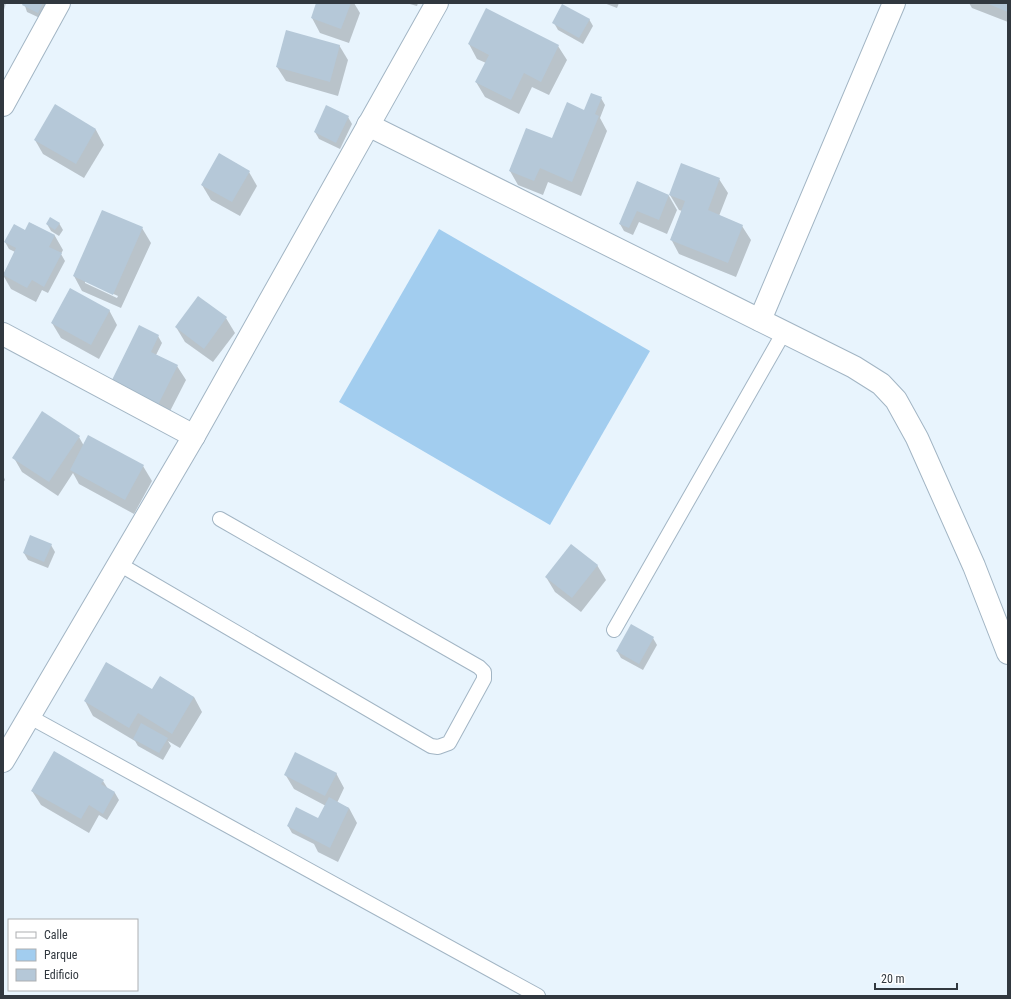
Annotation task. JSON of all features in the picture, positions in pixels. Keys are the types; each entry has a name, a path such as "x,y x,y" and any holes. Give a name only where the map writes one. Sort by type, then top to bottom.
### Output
{"street":[{"path":"3,105 58,3"},
{"path":"3,761 194,436 437,3"},
{"path":"760,320 894,3"},
{"path":"368,125 854,367 881,384 896,400 917,438 974,566 1008,653"},
{"path":"3,334 194,436"}],"lane":[{"path":"614,630 784,332"},
{"path":"120,564 430,746 438,747 449,743 484,680 484,672 479,667 220,519"},
{"path":"30,717 538,996"}],"green space":[{"path":"439,229 650,351 550,525 339,402"}],"building":[{"path":"23,3 43,3 38,13 22,5"},
{"path":"316,3 351,3 341,29 311,18"},
{"path":"986,3 1008,3 1008,12"},
{"path":"562,4 590,19 579,38 552,23"},
{"path":"486,8 559,45 541,82 524,73 511,100 475,82 489,55 468,44"},
{"path":"286,30 340,45 330,82 276,67"},
{"path":"591,93 602,97 595,114 599,116 572,182 540,168 534,181 509,171 526,128 552,138 567,102 584,110"},
{"path":"55,104 96,129 76,164 34,140"},
{"path":"326,105 349,116 336,143 314,132"},
{"path":"219,153 250,171 232,202 201,185"},
{"path":"681,163 720,178 708,210 743,225 728,263 670,240 685,201 669,195"},
{"path":"637,181 669,195 659,220 637,211 629,228 619,224"},
{"path":"102,210 143,227 113,295 73,276"},
{"path":"50,217 60,223 55,230 46,224"},
{"path":"29,222 55,235 49,247 62,253 44,287 32,280 27,288 3,275 16,248 4,242 14,224 25,230"},
{"path":"70,288 110,310 91,345 51,323"},
{"path":"198,296 227,317 204,349 175,327"},
{"path":"139,325 159,335 151,352 178,365 158,405 111,382"},
{"path":"42,411 80,436 49,482 12,458"},
{"path":"88,435 144,465 125,500 70,470"},
{"path":"30,535 52,544 44,562 23,553"},
{"path":"571,544 598,565 572,598 545,577"},
{"path":"631,624 654,637 639,664 616,651"},
{"path":"106,662 152,689 160,676 194,697 172,734 138,713 129,728 84,701"},
{"path":"141,723 168,738 159,753 133,739"},
{"path":"54,751 104,780 101,784 115,792 103,814 89,805 81,819 31,791"},
{"path":"295,752 337,773 325,796 284,775"},
{"path":"329,797 349,808 330,848 287,826 296,807 318,818"}]}
